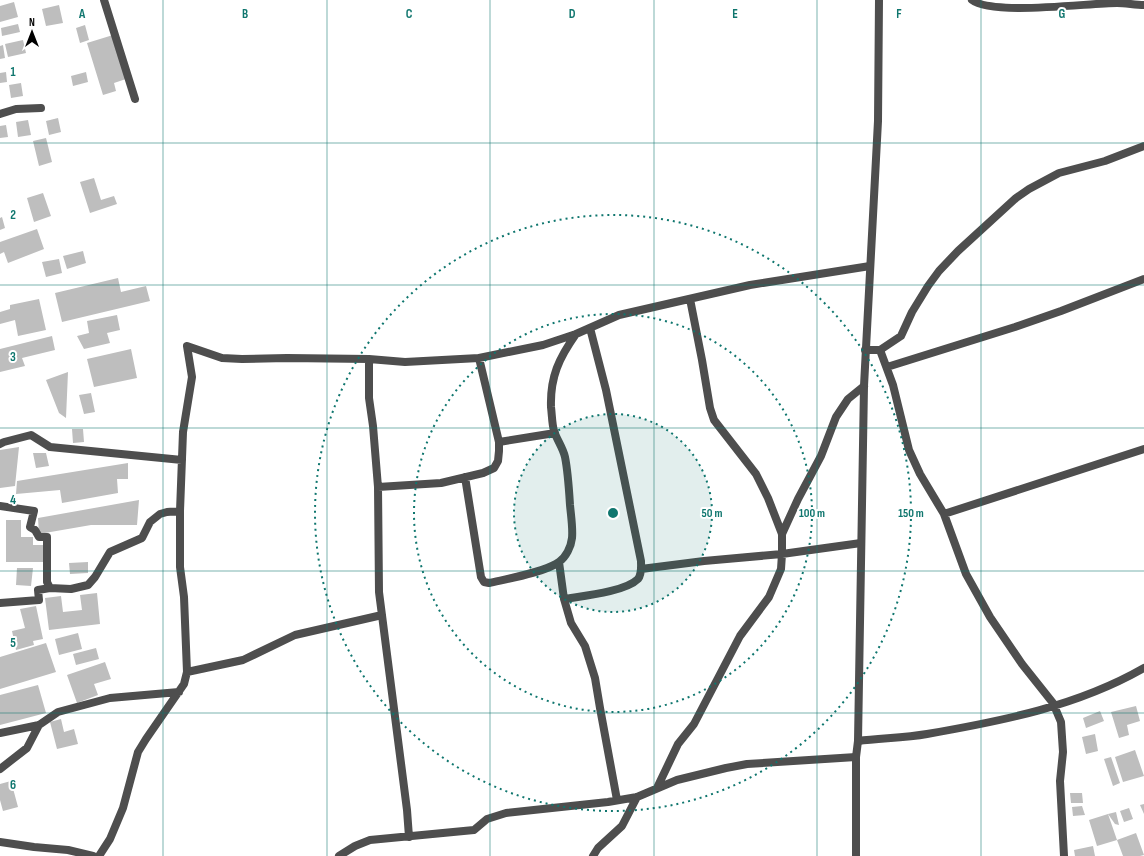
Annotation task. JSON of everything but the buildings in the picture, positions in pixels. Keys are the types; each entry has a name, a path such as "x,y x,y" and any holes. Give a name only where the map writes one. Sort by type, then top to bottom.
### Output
{"street":[{"path":"104,0 135,99"},
{"path":"856,856 856,757 858,741 864,386 878,121 879,0"},
{"path":"972,0 982,5 997,7 1054,7 1117,3 1144,5"},
{"path":"0,114 16,109 41,108"},
{"path":"866,350 880,350 900,336 912,312 928,286 940,271 958,251 1016,198 1059,173 1105,161 1144,146"},
{"path":"99,856 110,839 122,808 138,752 146,738 184,684 187,672 184,597 180,567 180,511 183,432 192,377 187,346 222,358 369,359 405,362 479,358 543,345 576,334 619,315 750,285 870,266"},
{"path":"887,367 1028,322 1144,279"},
{"path":"657,788 678,744 694,724 740,636 769,597 781,569 782,534 768,498 756,474 714,420 710,408 690,299"},
{"path":"564,599 606,592 630,585 639,578 641,569 641,561 606,390 590,328"},
{"path":"465,477 484,582 489,583 512,578 543,569 559,562 566,554 572,539 570,507 564,456 560,442 555,433 551,407 554,374 558,362 576,334"},
{"path":"880,350 887,367 909,450 920,474 944,514 966,574 981,603 1022,664 1055,706 1061,722 1063,752 1060,781 1064,856"},
{"path":"378,487 441,483 483,473 494,468 498,461 498,442 479,358"},
{"path":"369,359 368,398 373,426 378,487 379,592 407,810 409,837"},
{"path":"782,534 798,499 821,456 836,417 848,399 864,386"},
{"path":"498,442 555,433"},
{"path":"0,444 32,435 50,447 182,460"},
{"path":"944,514 1144,449"},
{"path":"0,506 34,511 30,526 35,530 39,537 48,537 48,582 50,588"},
{"path":"0,603 39,600 38,590 50,588 71,589 88,585 96,577 110,552 142,538 150,522 160,514 180,511"},
{"path":"641,569 704,561 782,554 861,543"},
{"path":"559,562 564,599 571,623 585,646 596,678 617,800"},
{"path":"187,672 243,660 295,635 382,615"},
{"path":"858,741 926,734 1006,719 1055,706 1091,693 1144,668"},
{"path":"0,733 39,725 58,712 110,698 179,692"},
{"path":"0,769 27,748 39,725"},
{"path":"339,856 355,846 370,840 474,830 487,819 510,812 617,800 637,796 698,775 726,768 747,764 856,757"},
{"path":"593,856 598,848 622,826 637,796"},
{"path":"0,842 68,850 93,856"}]}
